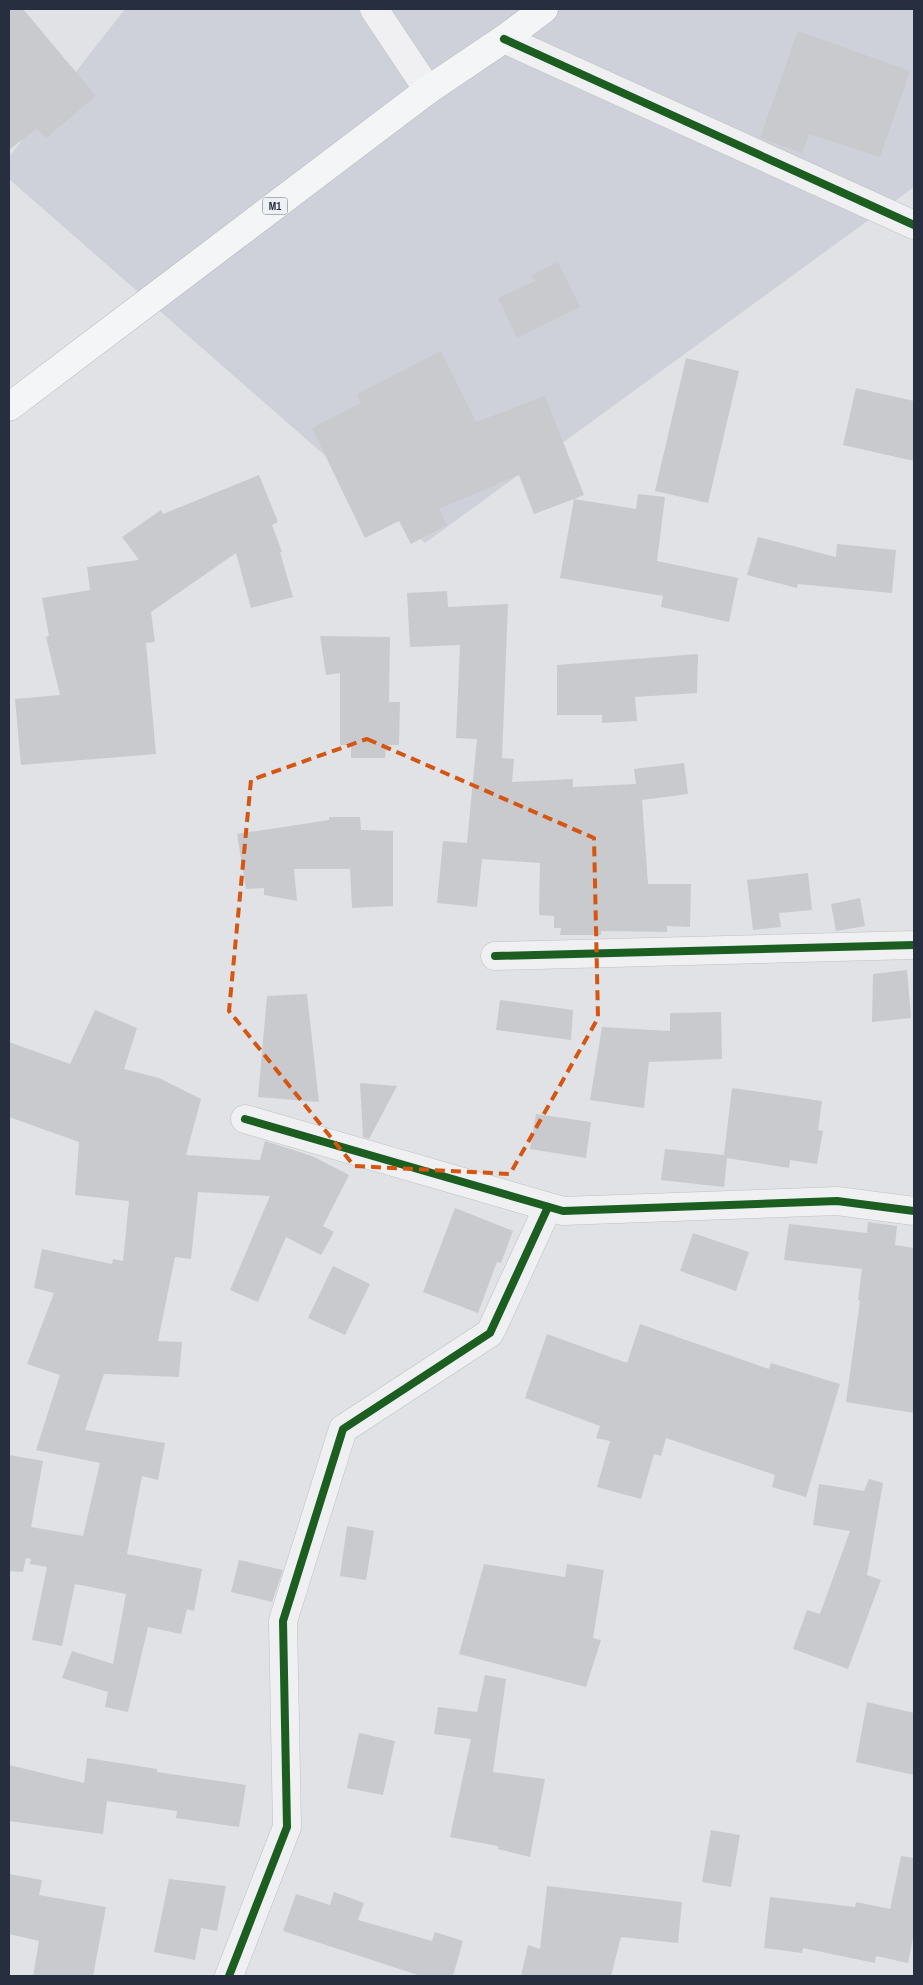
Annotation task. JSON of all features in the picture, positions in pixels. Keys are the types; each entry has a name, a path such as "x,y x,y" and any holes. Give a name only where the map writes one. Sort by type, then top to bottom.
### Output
{"highway":[{"name":"M1","path":"9,407 428,90 504,39 544,9"}],"street":[{"path":"374,9 428,90"},
{"path":"504,39 914,225"},
{"path":"495,956 914,945"},
{"path":"245,1119 563,1211 837,1201 914,1211"},
{"path":"229,1976 287,1827 283,1621 343,1429 490,1334 548,1207"}],"highlighted area":[{"path":"367,739 594,838 598,1018 510,1174 354,1166 229,1011 251,780"}],"shaded area":[{"path":"125,9 914,9 914,187 425,543 9,179 9,157"}],"building":[{"path":"9,9 23,9 96,96 46,138 37,128 9,150"},
{"path":"798,31 910,71 880,157 809,134 802,153 760,138"},
{"path":"558,262 580,307 517,338 498,298 535,281 532,275"},
{"path":"441,351 476,422 545,396 584,495 534,514 519,475 439,509 447,525 411,544 399,521 365,538 312,428 361,403 357,394"},
{"path":"686,358 739,371 708,503 655,491"},
{"path":"856,388 914,401 914,461 843,445"},
{"path":"259,475 278,522 272,525 282,552 280,552 293,597 251,608 236,553 151,612 155,642 146,643 156,754 21,765 15,699 60,695 46,637 49,636 42,598 90,590 87,567 139,560 122,537 161,510 163,514"},
{"path":"638,494 665,497 657,561 738,578 729,622 661,607 663,596 560,578 574,499 636,509"},
{"path":"758,537 836,557 837,544 896,550 892,593 798,584 797,588 747,575"},
{"path":"447,591 448,607 508,604 502,758 514,759 512,782 573,779 573,787 636,784 634,769 684,763 688,794 642,800 648,884 691,884 690,927 667,926 667,932 601,931 601,935 560,935 561,928 554,928 554,916 539,915 540,863 482,859 477,907 437,903 443,841 467,843 477,739 456,738 460,645 410,647 407,593"},
{"path":"320,636 390,637 389,702 400,702 399,745 386,745 385,758 351,758 351,745 340,745 340,673 326,675"},
{"path":"698,654 697,693 635,697 637,721 602,723 602,715 557,715 557,665"},
{"path":"329,817 360,817 361,830 393,831 393,906 352,908 350,869 294,869 297,901 264,895 264,888 246,889 237,834 329,820"},
{"path":"808,873 812,910 779,913 781,927 753,930 747,880"},
{"path":"860,898 865,926 836,931 831,904"},
{"path":"907,970 911,1018 872,1022 873,974"},
{"path":"307,994 319,1102 258,1097 267,996"},
{"path":"500,1000 573,1010 571,1040 496,1030"},
{"path":"95,1010 137,1028 124,1069 159,1078 201,1099 186,1155 260,1160 265,1141 312,1156 349,1175 323,1226 334,1232 321,1255 286,1237 258,1302 230,1290 270,1196 198,1192 191,1259 175,1257 158,1341 182,1342 179,1377 104,1374 85,1430 165,1443 158,1480 142,1476 127,1554 202,1569 194,1611 187,1609 181,1634 148,1627 128,1712 105,1707 108,1692 62,1678 72,1651 113,1664 126,1594 75,1584 62,1646 32,1640 47,1567 30,1564 31,1559 26,1558 23,1572 9,1571 9,1455 43,1461 31,1527 83,1536 100,1463 36,1450 60,1375 27,1364 54,1293 34,1288 42,1249 112,1264 113,1259 123,1261 129,1201 75,1195 79,1142 9,1117 9,1042 70,1064"},
{"path":"721,1012 722,1059 649,1062 644,1108 590,1100 602,1027 670,1031 670,1013"},
{"path":"360,1083 397,1086 369,1139 363,1137"},
{"path":"732,1088 822,1101 818,1130 823,1131 817,1164 790,1160 789,1168 727,1158 724,1187 661,1180 665,1149 724,1155"},
{"path":"536,1114 591,1122 586,1158 530,1149"},
{"path":"455,1208 513,1231 501,1263 497,1262 478,1313 423,1292"},
{"path":"868,1222 897,1226 895,1245 914,1248 914,1413 846,1402 860,1301 858,1300 862,1269 784,1260 789,1224 867,1233"},
{"path":"693,1233 749,1252 736,1291 680,1271"},
{"path":"333,1266 370,1284 345,1335 308,1318"},
{"path":"640,1324 769,1369 771,1363 840,1384 806,1497 772,1487 775,1475 666,1438 661,1456 654,1454 641,1499 597,1487 610,1441 596,1438 600,1426 525,1398 547,1334 627,1363"},
{"path":"869,1479 883,1483 867,1575 881,1580 848,1669 793,1649 807,1610 820,1614 850,1531 813,1525 819,1484 864,1491"},
{"path":"347,1526 374,1531 366,1580 340,1576"},
{"path":"239,1560 283,1570 272,1602 231,1592"},
{"path":"484,1564 565,1577 567,1564 604,1570 593,1638 601,1640 586,1687 459,1654"},
{"path":"485,1675 506,1679 493,1772 545,1779 530,1857 498,1849 498,1846 450,1837 471,1739 434,1734 438,1707 477,1712"},
{"path":"867,1702 914,1713 914,1775 856,1762"},
{"path":"359,1733 395,1741 383,1795 347,1788"},
{"path":"87,1758 157,1769 157,1772 246,1785 239,1827 176,1818 177,1811 107,1801 103,1834 9,1821 9,1765 84,1783"},
{"path":"711,1830 740,1835 731,1887 702,1882"},
{"path":"901,1856 914,1858 914,1933 908,1963 876,1956 875,1963 803,1948 802,1953 764,1948 770,1897 855,1907 856,1902 890,1909"},
{"path":"9,1874 42,1880 39,1895 106,1907 93,1976 33,1976 39,1941 9,1934"},
{"path":"169,1879 226,1886 217,1931 201,1928 195,1960 154,1952"},
{"path":"547,1886 682,1902 678,1943 621,1937 611,1976 521,1976 528,1945 540,1949"},
{"path":"334,1892 364,1903 358,1920 432,1941 435,1932 463,1941 453,1976 421,1976 283,1931 296,1894 330,1905"}],"cycle path":[{"path":"504,39 914,225"},
{"path":"495,956 914,945"},
{"path":"245,1119 563,1211 837,1201 914,1211"},
{"path":"229,1976 287,1827 283,1621 343,1429 490,1333 548,1207"}]}
